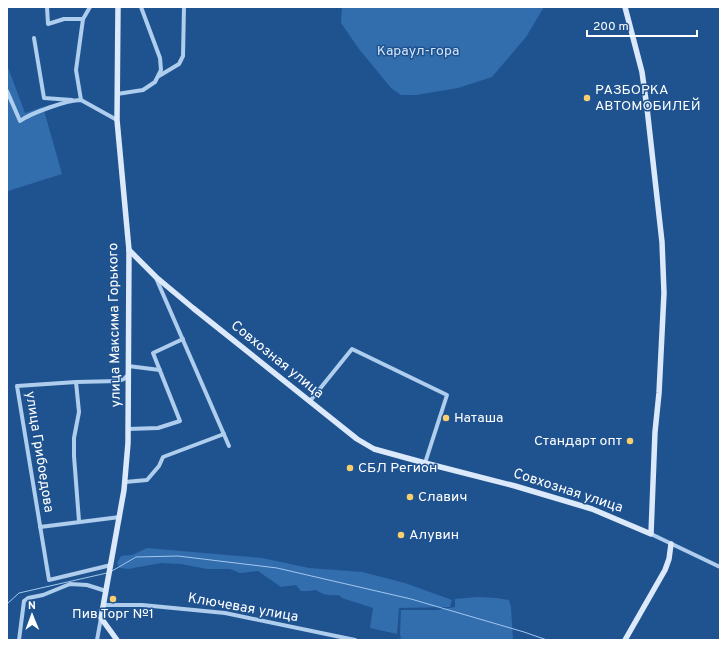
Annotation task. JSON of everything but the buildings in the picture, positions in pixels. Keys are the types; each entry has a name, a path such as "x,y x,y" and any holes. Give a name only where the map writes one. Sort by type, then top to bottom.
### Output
{"street":[{"path":"47,7 48,24 64,19 83,19"},
{"path":"81,100 76,70 83,19 90,7"},
{"name":"улица Максима Горького","path":"97,640 120,517 125,482 128,429 129,250 117,120 118,7"},
{"path":"117,94 143,90 155,82 161,70 160,58 141,7"},
{"path":"158,77 179,64 184,56 184,7"},
{"path":"625,7 643,79 662,242 664,293 659,393 655,432 651,534"},
{"path":"34,38 44,98 81,100 117,120"},
{"path":"7,91 20,121 26,117 75,100"},
{"name":"Совхозная улица","path":"129,250 156,277 310,402 358,439 374,449 515,486 592,509 651,534 720,567"},
{"path":"156,277 229,446"},
{"path":"128,429 158,428 180,421 153,353 183,339"},
{"path":"310,402 352,349 447,395 425,463"},
{"path":"128,366 160,370"},
{"name":"улица Грибоедова","path":"111,565 49,580 17,386 118,381 124,379 128,375"},
{"path":"76,382 78,412 74,438 74,456 79,522"},
{"path":"125,482 148,480 159,466 163,457 224,434"},
{"path":"40,527 120,517"},
{"path":"625,640 665,570 671,544"},
{"path":"19,640 24,601 28,598 43,595 70,584 87,585 106,591"},
{"name":"Ключевая улица","path":"104,605 142,605 225,613 355,640"},
{"path":"101,618 117,640"}],"green space":[{"name":"Караул-гора","path":"342,7 544,7 526,37 492,77 458,88 416,95 401,95 391,88 359,49 341,23"},
{"path":"7,65 25,113 43,107 62,174 8,191"},
{"path":"147,548 262,558 309,568 362,572 405,583 452,600 450,607 399,608 397,634 370,628 373,608 342,598 339,595 327,595 316,590 301,591 296,585 281,587 258,571 240,573 230,569 207,569 181,564 161,563 128,569 120,568 117,563 121,556 132,555"},
{"path":"477,597 509,600 511,607 513,640 401,640 401,610 436,610 455,607 455,599"}],"waterway":[{"path":"112,571 136,557 178,556 277,568 411,599 547,640"},
{"path":"7,604 19,593 107,573"}],"place":[{"name":"РАЗБОРКА АВТОМОБИЛЕЙ","path":"587,98"},
{"name":"Наташа","path":"446,418"},
{"name":"Стандарт опт","path":"630,441"},
{"name":"СБЛ Регион","path":"350,468"},
{"name":"Славич","path":"410,497"},
{"name":"Алувин","path":"401,535"},
{"name":"Пив Торг №1","path":"113,599"}]}
